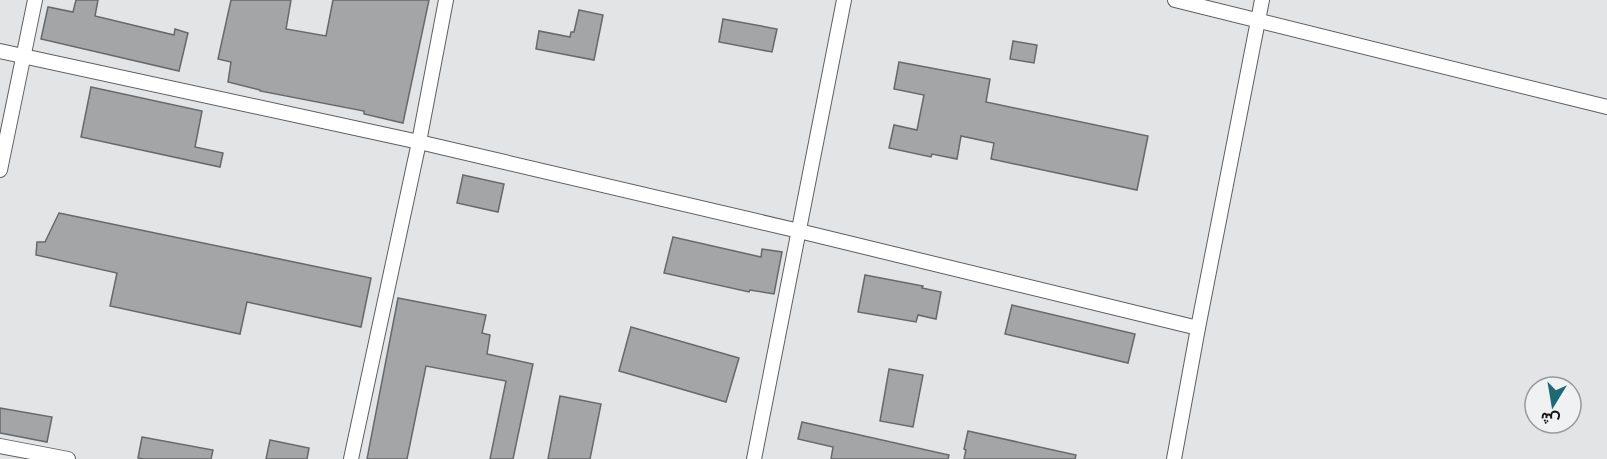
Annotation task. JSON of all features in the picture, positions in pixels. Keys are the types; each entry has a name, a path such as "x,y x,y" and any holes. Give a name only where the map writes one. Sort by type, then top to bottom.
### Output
{"street":[{"path":"0,170 35,0"},
{"path":"351,459 419,142 446,0"},
{"path":"754,459 844,0"},
{"path":"1175,0 1607,107"},
{"path":"1174,459 1262,0"},
{"path":"0,51 419,142 800,231 1198,328"},
{"path":"0,446 68,459"}],"building":[{"path":"76,0 98,0 95,16 174,35 175,29 188,33 179,71 41,39 48,7 73,12"},
{"path":"231,0 291,0 286,29 326,36 333,0 429,0 403,123 364,114 364,111 260,91 228,82 231,62 218,59"},
{"path":"579,10 603,15 594,60 536,49 539,31 570,37 571,32 574,32"},
{"path":"723,19 777,29 772,52 719,42"},
{"path":"1013,41 1037,45 1034,63 1010,59"},
{"path":"899,62 990,79 986,102 1148,136 1137,190 991,159 994,143 961,136 957,159 932,154 931,157 889,148 894,125 917,130 924,95 894,89"},
{"path":"91,87 202,111 195,147 223,153 220,167 81,137"},
{"path":"463,175 504,184 498,212 457,203"},
{"path":"59,213 371,278 361,327 247,302 240,334 110,306 117,273 36,255 37,242 45,242"},
{"path":"673,237 761,257 762,249 782,252 774,294 750,290 749,292 664,273"},
{"path":"865,275 923,286 922,288 941,292 936,319 918,315 916,322 858,312"},
{"path":"398,298 486,315 482,333 490,335 487,354 533,364 513,459 490,459 506,381 426,366 407,459 367,459"},
{"path":"1012,305 1135,334 1128,363 1005,334"},
{"path":"631,327 739,358 726,402 619,371"},
{"path":"889,369 923,375 913,427 880,421"},
{"path":"560,396 601,404 590,459 548,459"},
{"path":"0,408 52,417 47,442 0,433"},
{"path":"802,422 949,455 948,459 831,459 833,447 798,439"},
{"path":"968,431 1076,455 1075,459 964,459"},
{"path":"142,437 213,450 211,459 138,458"},
{"path":"270,440 309,448 307,459 266,459"}]}
